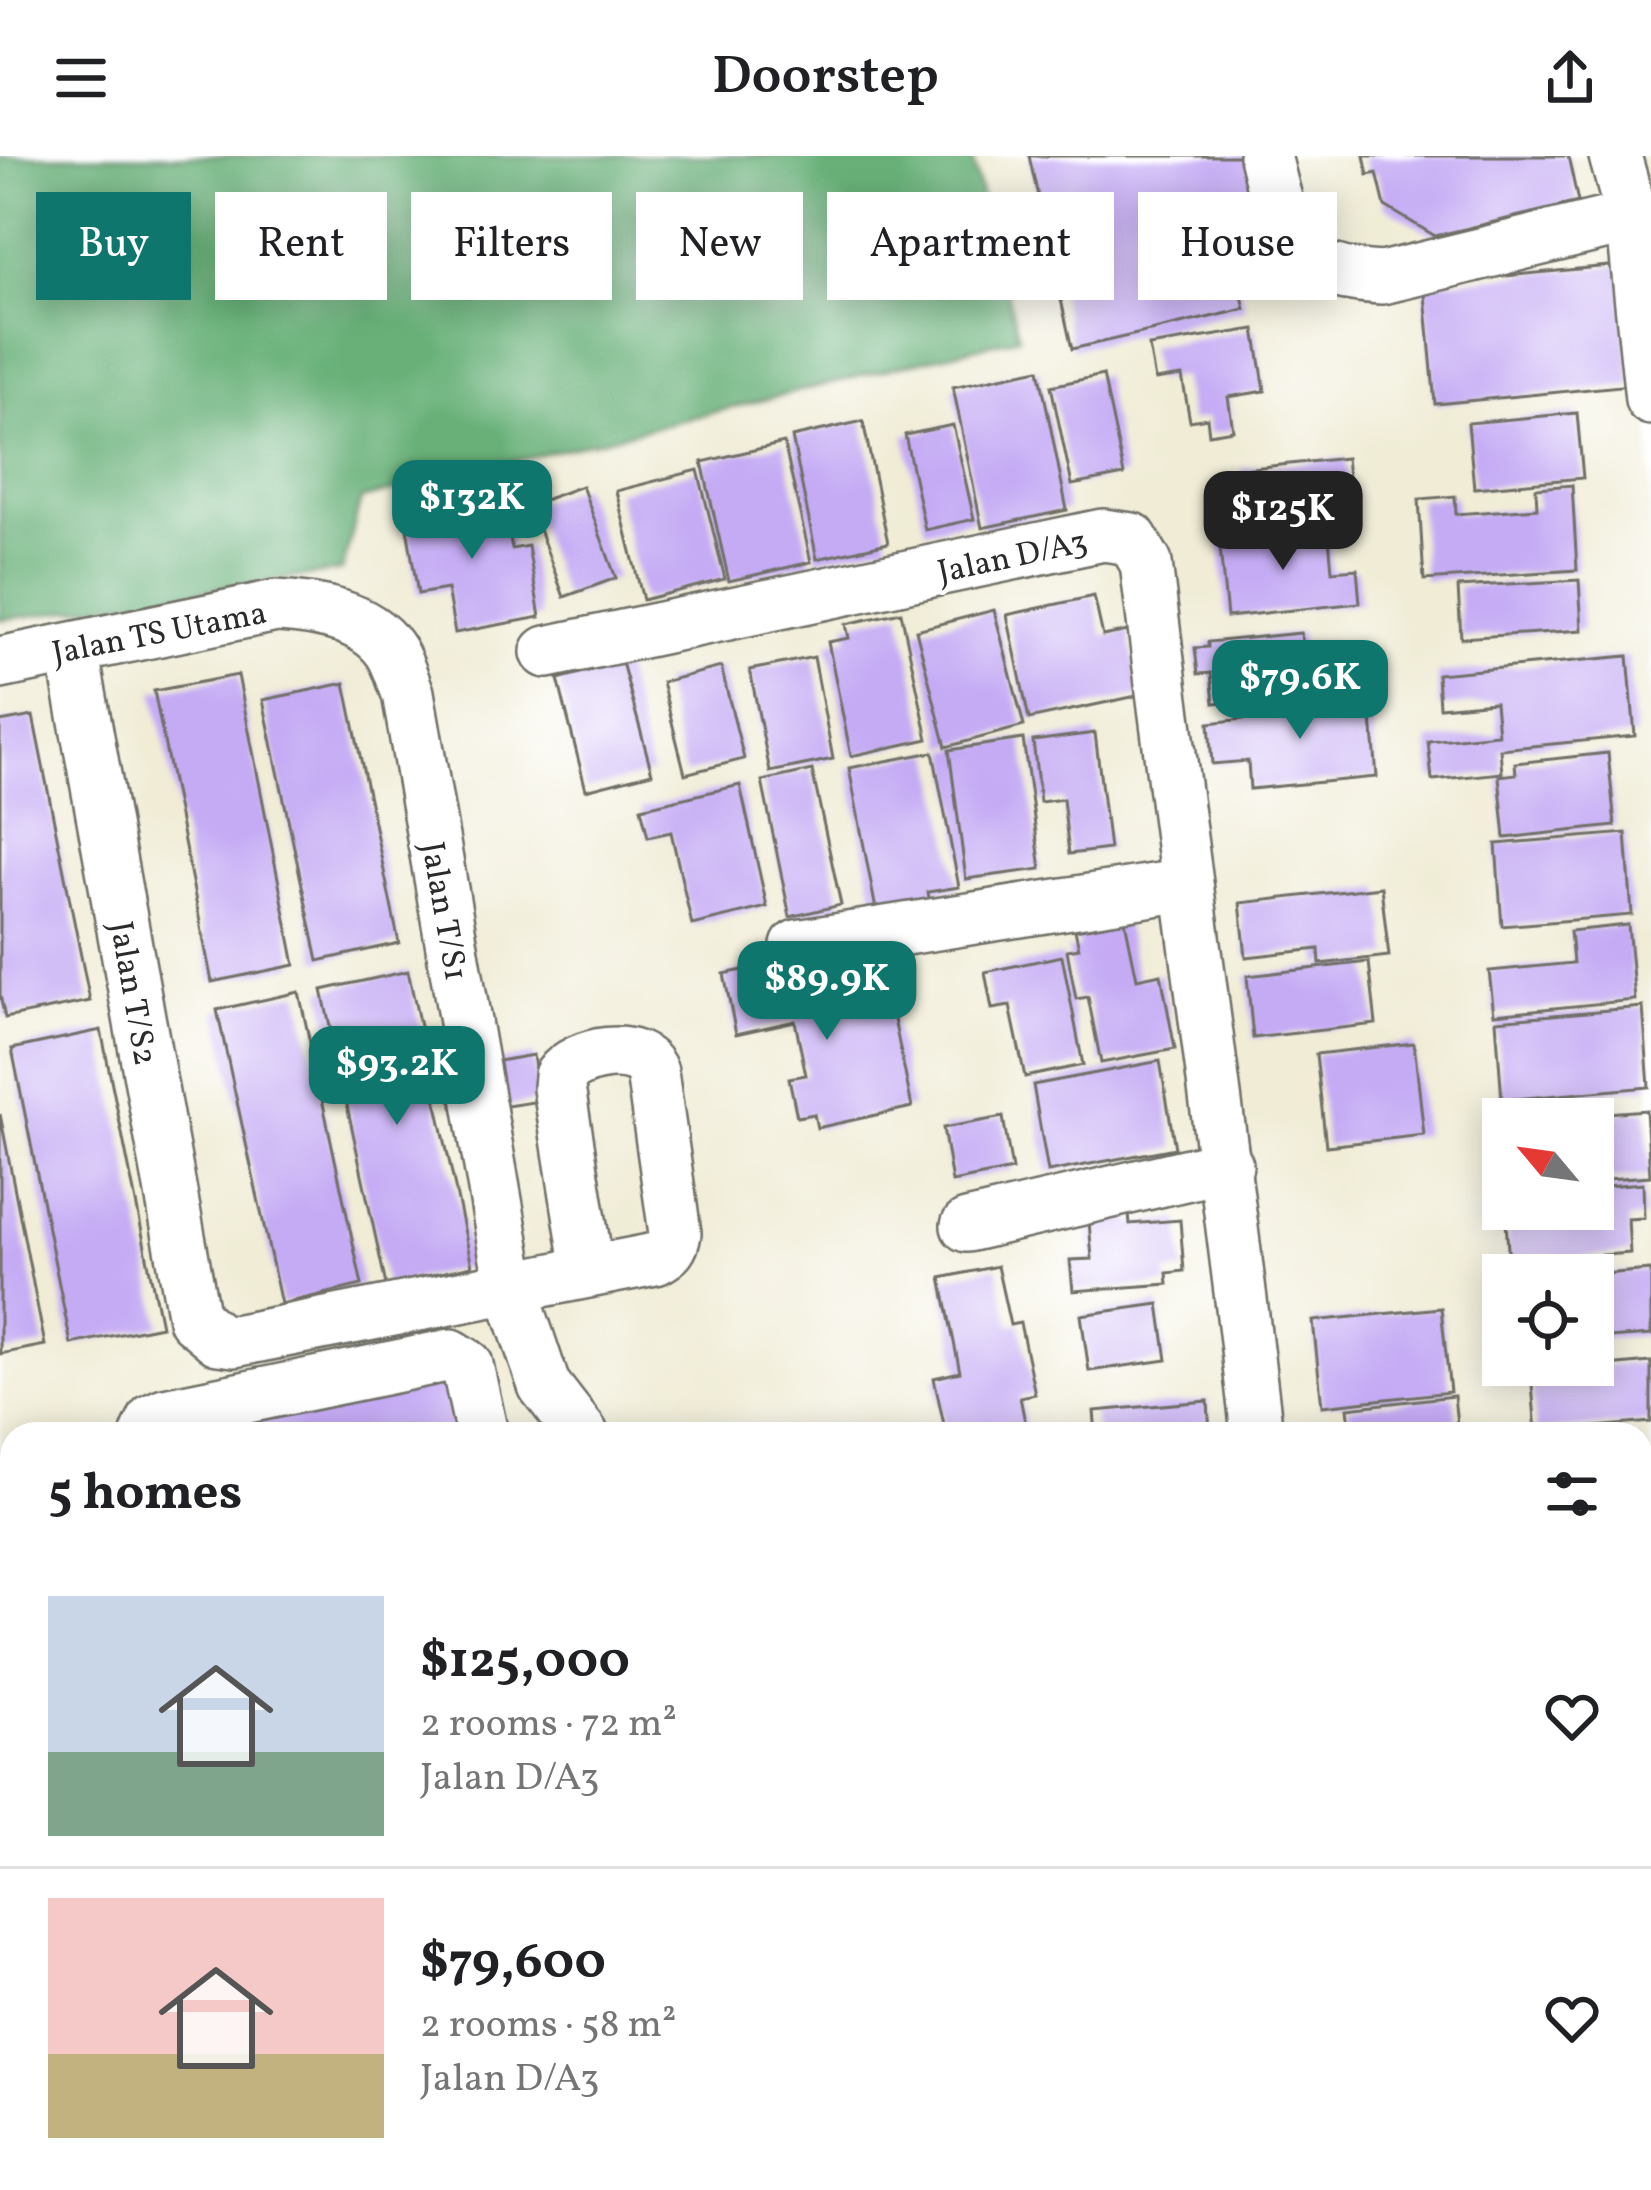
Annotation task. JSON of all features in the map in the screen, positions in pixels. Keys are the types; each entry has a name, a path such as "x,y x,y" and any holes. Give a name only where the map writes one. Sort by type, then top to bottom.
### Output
{"street":[{"path":"1265,156 1285,232 1299,251 1323,268 1356,277 1382,278 1632,217"},
{"path":"1616,156 1632,217 1651,399"},
{"name":"Jalan D/A3","path":"547,652 1103,536 1132,539 1146,562 1185,885 1227,1165 1256,1422"},
{"name":"Jalan TS Utama","path":"0,663 276,606 319,609"},
{"name":"Jalan T/S1","path":"319,609 357,624 388,647 408,693 516,1308 544,1385 573,1422"},
{"name":"Jalan T/S2","path":"72,649 194,1319 206,1333 233,1341 516,1308"},
{"path":"797,946 1185,885"},
{"path":"967,1226 1227,1165"},
{"path":"516,1308 588,1270"},
{"path":"153,1422 165,1414 452,1355 467,1365 479,1419 544,1385"}],"green space":[{"path":"0,156 971,156 981,192 827,192 827,300 1009,300 1019,337 361,499 342,571 0,620"}],"building":[{"path":"1029,156 1249,156 1257,192 1138,192 1138,300 1243,300 1245,309 1072,349 1061,300 1114,300 1114,192 1037,192"},
{"path":"1364,156 1568,156 1578,202 1435,236 1385,206 1377,173 1368,175"},
{"path":"1620,265 1631,385 1435,404 1424,284"},
{"path":"1255,329 1265,391 1228,397 1233,430 1209,434 1207,418 1190,421 1182,376 1155,380 1149,346"},
{"path":"1039,369 1067,510 982,528 953,387"},
{"path":"1103,375 1124,475 1072,485 1051,386"},
{"path":"1577,413 1583,478 1474,488 1468,423"},
{"path":"863,421 888,543 817,559 792,437"},
{"path":"953,425 974,519 925,530 905,435"},
{"path":"784,443 811,562 729,581 702,462"},
{"path":"1346,458 1352,514 1249,527 1242,469"},
{"path":"698,470 725,579 643,600 616,491"},
{"path":"1572,485 1577,570 1424,580 1419,499 1455,496 1456,514 1537,508 1536,488"},
{"path":"582,486 616,578 564,597 530,505"},
{"path":"502,493 512,549 528,546 540,617 455,633 447,589 418,594 404,510"},
{"path":"1328,527 1332,571 1357,569 1360,603 1227,617 1219,538"},
{"path":"1579,580 1582,630 1461,638 1458,587"},
{"path":"1094,596 1103,636 1128,631 1141,695 1029,719 1007,615"},
{"path":"994,610 1024,726 946,747 916,630"},
{"path":"901,612 928,739 851,756 828,642 849,638 846,624"},
{"path":"1301,633 1307,694 1214,703 1211,673 1198,674 1195,648 1208,647 1208,642"},
{"path":"1628,656 1635,736 1500,749 1502,773 1432,780 1428,741 1498,734 1495,702 1439,707 1437,674"},
{"path":"814,657 833,759 770,772 750,670"},
{"path":"622,662 652,773 586,790 558,679"},
{"path":"721,667 744,759 685,774 662,682"},
{"path":"238,675 295,965 212,982 154,691"},
{"path":"345,683 399,943 318,961 263,700"},
{"path":"1370,695 1377,777 1250,789 1248,761 1212,764 1209,723 1244,719 1243,706"},
{"path":"33,716 90,1001 5,1018 0,995 0,722"},
{"path":"1095,733 1109,849 1069,854 1063,799 1040,802 1033,741"},
{"path":"1023,739 1041,869 966,879 949,750"},
{"path":"933,752 959,887 928,892 930,904 877,915 849,768"},
{"path":"1608,753 1615,826 1505,838 1499,776 1516,774 1515,763"},
{"path":"812,770 841,905 790,917 762,781"},
{"path":"740,785 767,907 692,925 671,832 648,837 641,808"},
{"path":"1626,833 1632,915 1502,926 1496,844"},
{"path":"1381,887 1389,956 1320,964 1319,949 1246,957 1240,903"},
{"path":"1125,921 1137,979 1161,974 1175,1049 1101,1063 1088,997 1076,999 1067,950 1079,948 1075,930"},
{"path":"1628,925 1635,1000 1494,1014 1489,971 1573,963 1570,931"},
{"path":"1062,956 1083,1065 1025,1077 1010,1006 992,1009 985,972"},
{"path":"799,958 806,992 827,988 831,1007 889,995 912,1107 817,1128 814,1114 797,1117 789,1078 806,1075 795,1021 736,1034 724,974"},
{"path":"1369,962 1376,1024 1253,1038 1247,976"},
{"path":"408,971 472,1266 386,1285 322,990"},
{"path":"299,992 362,1285 281,1304 217,1010"},
{"path":"1643,1007 1649,1087 1502,1098 1496,1020"},
{"path":"101,1030 161,1326 71,1344 12,1049"},
{"path":"1414,1043 1424,1135 1326,1146 1316,1054"},
{"path":"533,1055 540,1101 494,1108 487,1063"},
{"path":"1160,1061 1175,1148 1048,1172 1033,1085"},
{"path":"1646,1110 1650,1176 1614,1179 1614,1112"},
{"path":"0,1114 45,1345 0,1354"},
{"path":"1003,1117 1012,1170 952,1182 943,1128"},
{"path":"1643,1183 1644,1218 1628,1219 1630,1253 1508,1254 1507,1230 1614,1230 1614,1185"},
{"path":"1128,1205 1130,1224 1180,1220 1184,1271 1167,1273 1168,1284 1073,1291 1070,1260 1092,1259 1088,1208"},
{"path":"997,1266 1010,1325 1020,1323 1035,1394 1020,1397 1025,1422 943,1422 934,1378 960,1372 941,1278"},
{"path":"1651,1270 1651,1335 1614,1338 1614,1273"},
{"path":"1159,1304 1167,1360 1089,1371 1081,1315"},
{"path":"1441,1308 1450,1392 1322,1406 1313,1321"},
{"path":"1651,1362 1651,1422 1535,1422 1532,1386 1614,1386 1614,1365"},
{"path":"446,1380 455,1422 244,1422"},
{"path":"1454,1396 1457,1422 1350,1422 1348,1408"},
{"path":"1208,1401 1209,1422 1095,1422 1094,1411"}]}
